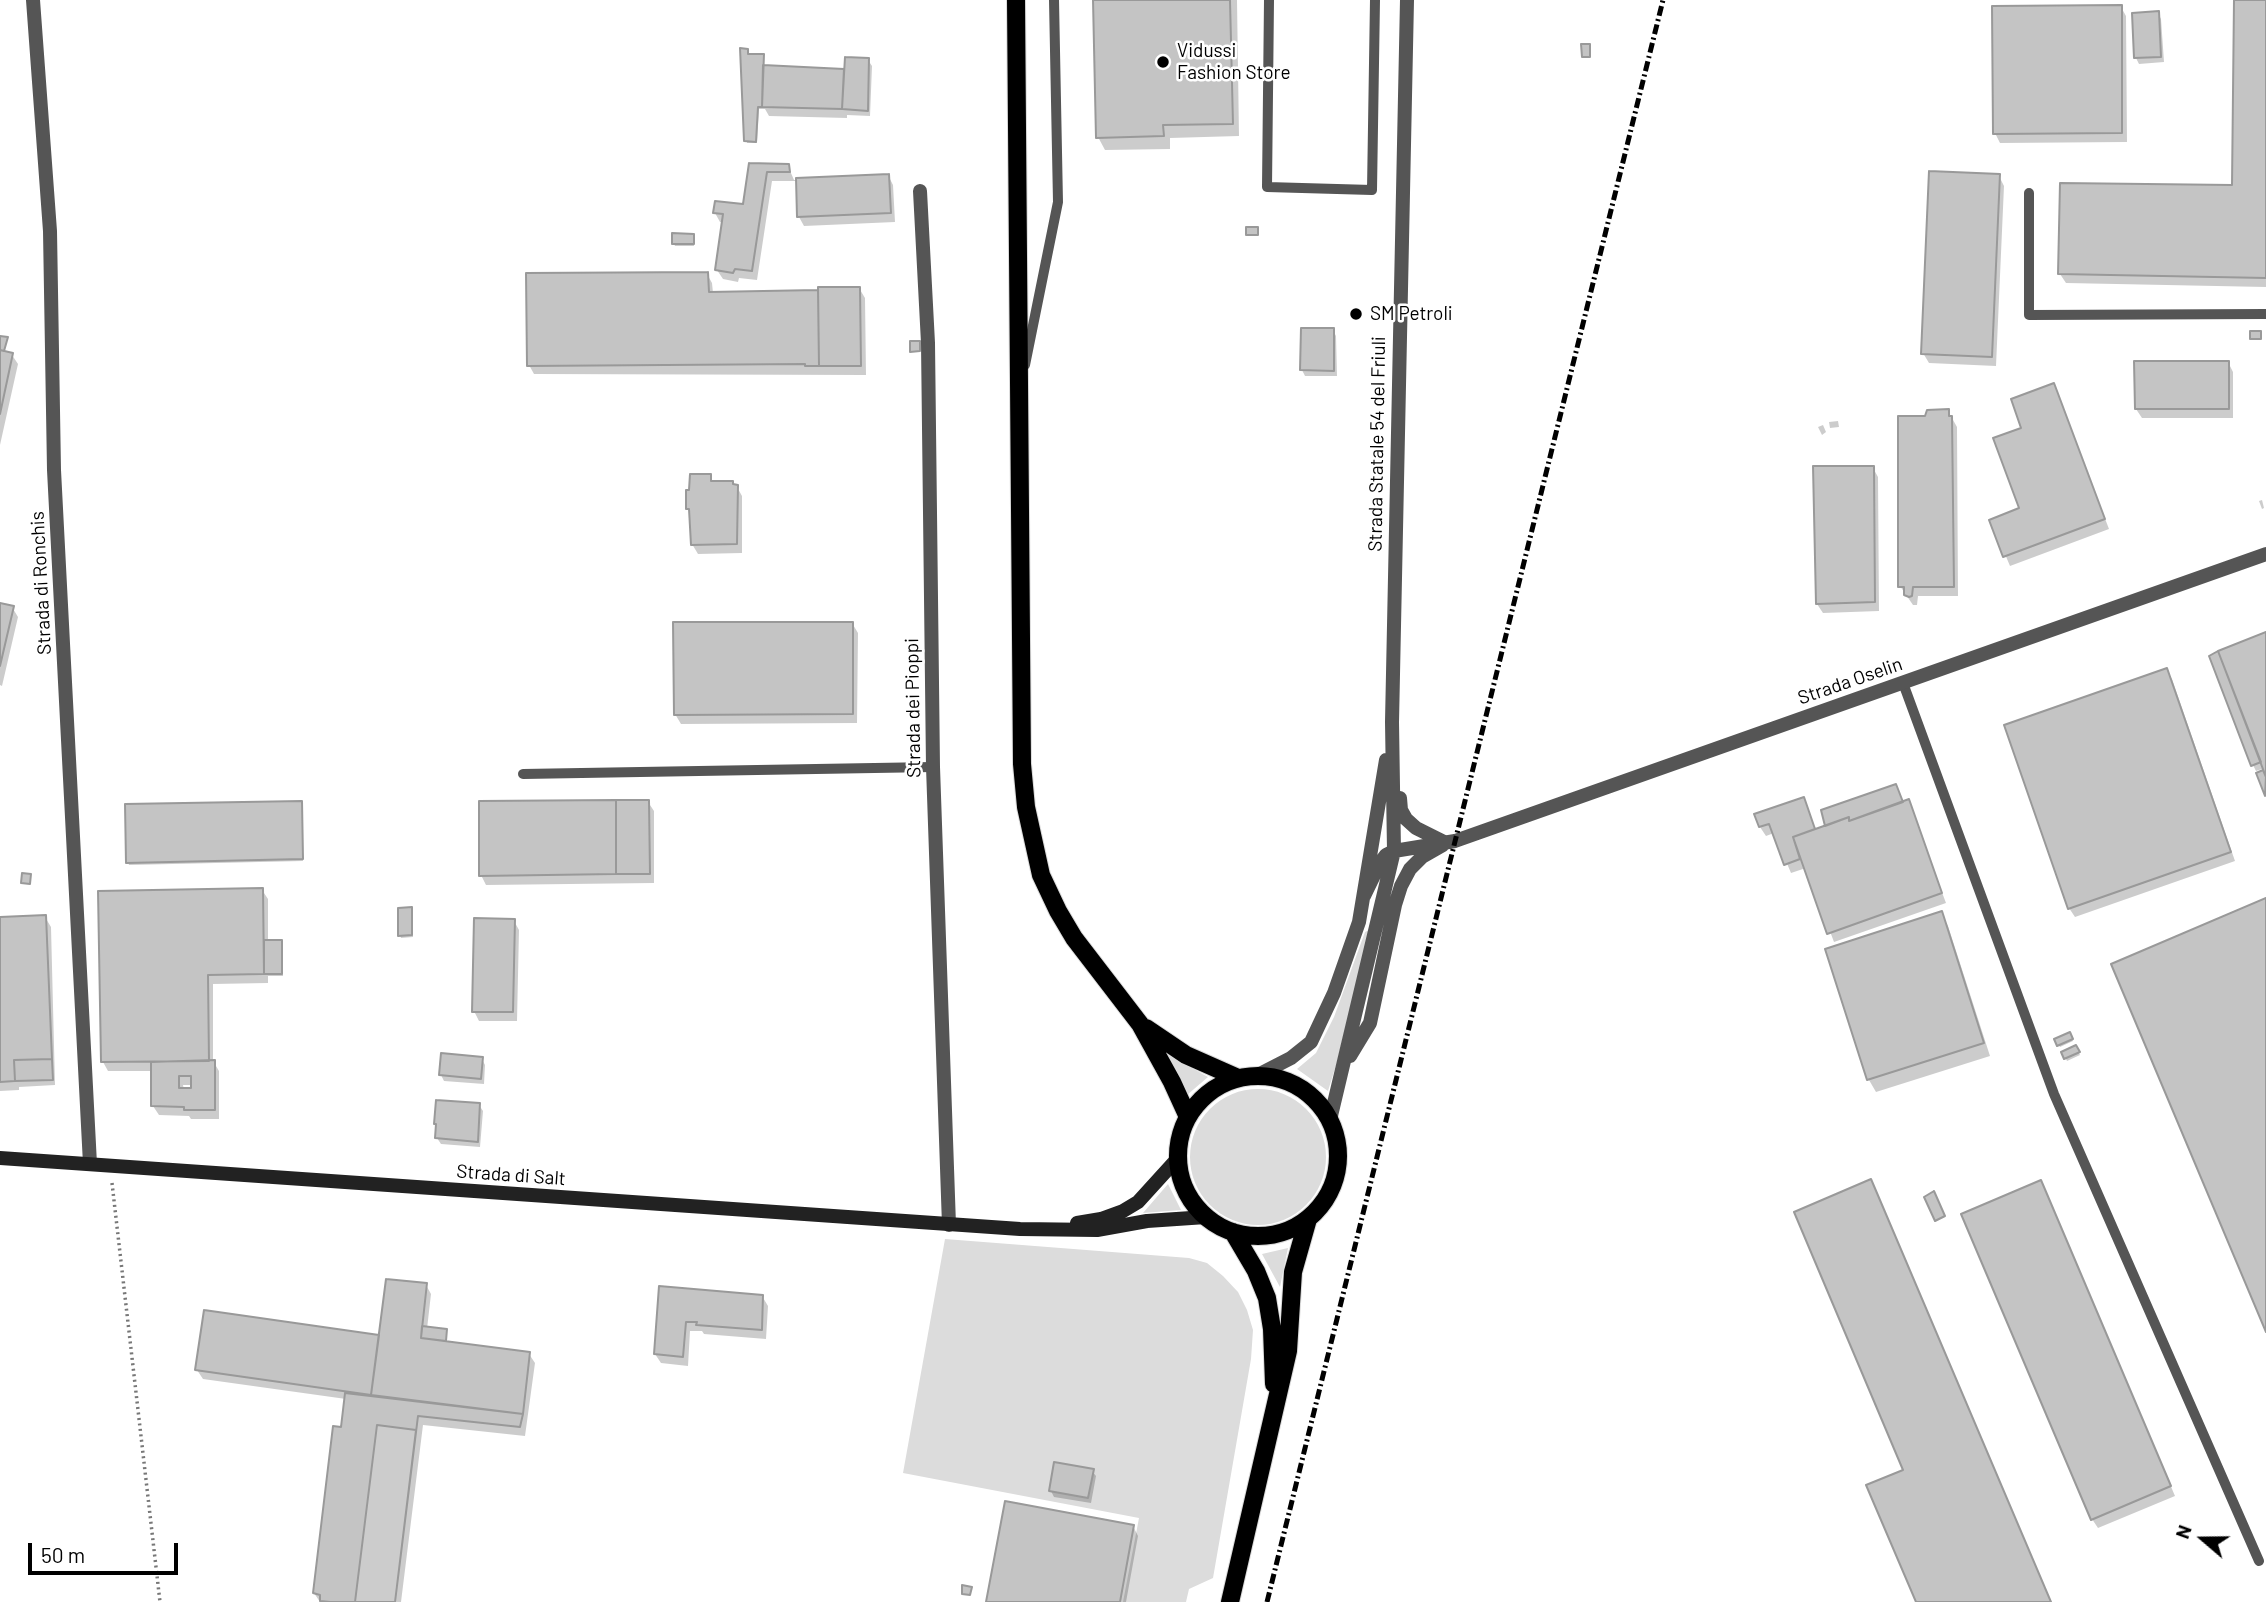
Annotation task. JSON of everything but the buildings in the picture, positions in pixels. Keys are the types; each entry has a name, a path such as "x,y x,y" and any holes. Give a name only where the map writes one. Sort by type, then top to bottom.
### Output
{"main road":[{"path":"1016,0 1022,764 1026,807 1041,875 1058,911 1082,949 1140,1024 1188,1117"},
{"path":"1140,1024 1186,1055 1247,1077"},
{"name":"Strada Statale 54 del Friuli","path":"1247,1077 1280,1079 1302,1089 1323,1108 1338,1152 1337,1170 1320,1207 1308,1219 1283,1232 1269,1235 1247,1236 1233,1232 1206,1217 1187,1193 1178,1158 1182,1132 1188,1117 1205,1096 1218,1087 1247,1077"},
{"name":"Strada di Salt","path":"0,1158 1020,1229"},
{"path":"1020,1229 1101,1219 1123,1211 1139,1202 1178,1158"},
{"path":"1020,1229 1097,1230 1147,1221 1206,1217"},
{"name":"Strada Statale 54 del Friuli","path":"1230,1602 1288,1352 1293,1272 1308,1219"},
{"name":"Strada Statale 54 del Friuli","path":"1233,1232 1256,1271 1267,1298 1272,1329 1275,1405"}],"street":[{"name":"Strada di Ronchis","path":"33,0 50,231 54,470 90,1164"},
{"name":"Strada Statale 54 del Friuli","path":"1329,1120 1394,851 1392,722 1407,0"},
{"name":"Strada dei Pioppi","path":"920,191 928,344 933,767 949,1225"},
{"name":"Strada Oselin","path":"1446,843 2266,554"},
{"name":"Strada Statale 54 del Friuli","path":"1392,722 1401,810 1416,828 1446,843"},
{"name":"Strada Statale 54 del Friuli","path":"1247,1077 1291,1058 1311,1042 1349,955 1364,896 1392,722"},
{"name":"Strada Statale 54 del Friuli","path":"1342,1069 1370,1023 1401,886 1410,869 1422,857 1446,843"},
{"path":"1364,896 1386,855 1394,851 1446,843"}],"lane":[{"path":"1020,389 1058,202 1054,0"},
{"path":"1269,0 1268,187 1372,190 1374,0"},
{"path":"2029,192 2029,315 2266,314"},
{"path":"1903,683 2054,1094 2259,1560"},
{"path":"523,774 933,767"}],"path":[{"path":"110,1166 160,1602"}],"shaded area":[{"path":"1369,930 1328,1091 1297,1069 1316,1053 1334,1017 1365,932"},
{"path":"1165,1053 1208,1077 1187,1095"},
{"path":"1258,1089 1284,1094 1306,1109 1321,1131 1326,1157 1321,1183 1306,1205 1284,1220 1258,1225 1232,1220 1210,1205 1195,1183 1190,1157 1195,1131 1210,1109 1232,1094"},
{"path":"1168,1184 1181,1210 1143,1213"},
{"path":"945,1239 1189,1258 1207,1263 1238,1292 1253,1330 1251,1359 1213,1578 1189,1589 1186,1602 1123,1602 1139,1518 903,1473"},
{"path":"1288,1248 1280,1287 1262,1254"}],"railway":[{"path":"1267,1602 1663,0"}],"place":[{"name":"Vidussi Fashion Store","path":"1163,62"},
{"name":"SM Petroli","path":"1356,314"}]}
